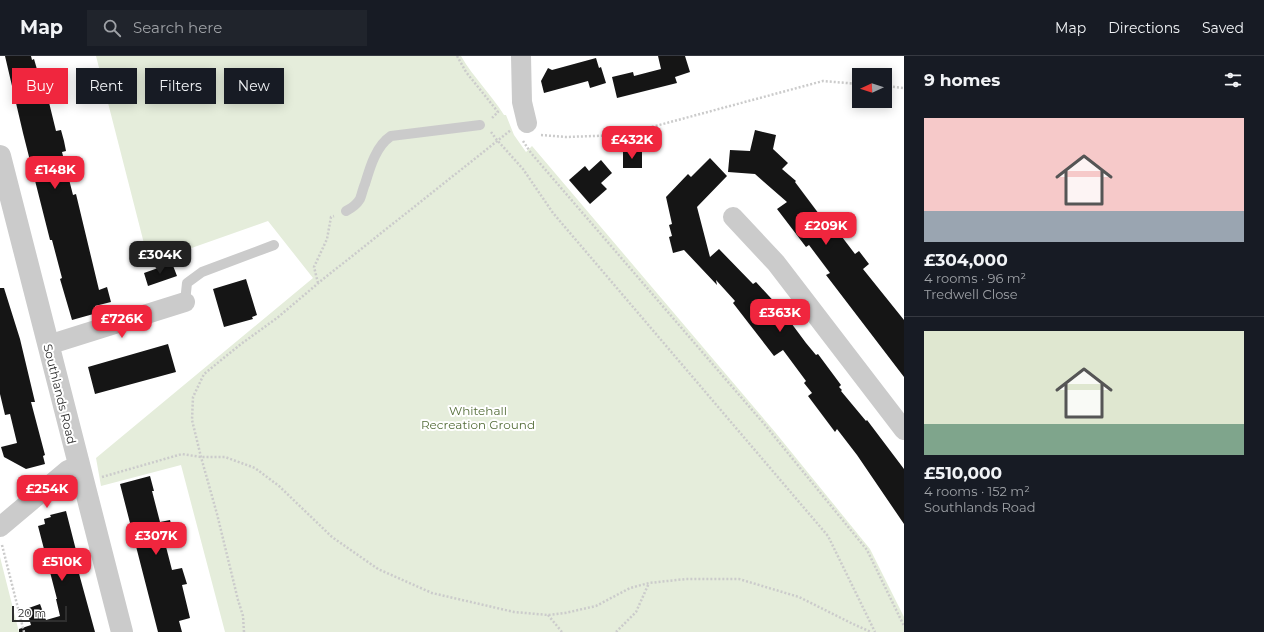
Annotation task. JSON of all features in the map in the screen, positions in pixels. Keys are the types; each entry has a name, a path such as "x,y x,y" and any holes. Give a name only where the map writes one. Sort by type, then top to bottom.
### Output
{"street":[{"path":"521,56 522,102 526,131"},
{"name":"Southlands Road","path":"0,156 80,474 122,632"},
{"path":"733,217 776,263 904,430"},
{"path":"48,345 185,302"},
{"path":"0,527 68,470 80,474"}],"lane":[{"path":"346,211 354,206 360,198 369,169 384,140 391,136 485,127"},
{"path":"185,302 187,283 202,272 274,245"}],"path":[{"path":"457,56 466,72 498,112 490,120"},
{"path":"244,632 244,616 238,600 217,514 200,457 192,420 193,397 204,374 241,344 277,318 318,283 497,140 526,131 566,137 622,135 823,81 852,83"},
{"path":"892,87 904,88"},
{"path":"485,127 523,168 553,213 828,536 875,632"},
{"path":"526,131 531,153 765,424 867,550 904,626"},
{"path":"318,283 314,266 327,239 331,217 346,211"},
{"path":"80,474 130,470 182,454 200,457 225,457 255,468 279,486 332,538 378,569 432,593 514,612 548,615 565,613 596,606 630,588 649,583 686,579 739,579 799,597 871,632"},
{"path":"0,539 24,632"},
{"path":"616,632 636,612 649,583"},
{"path":"548,615 562,632"}],"green space":[{"name":"Whitehall Recreation Ground","path":"96,56 461,56 504,115 506,115 514,135 526,152 532,146 775,432 870,549 904,617 904,632 225,632 181,465 101,486 96,458 313,278 268,221 149,263 108,104 137,104 137,68 99,68"},
{"path":"0,557 19,632 0,632"}],"building":[{"path":"5,56 31,56 32,60 34,59 37,68 12,68 12,86"},
{"path":"658,56 685,56 690,72 675,77 677,83 617,98 612,77 633,72 634,76 661,69"},
{"path":"596,58 599,68 601,67 606,83 590,88 588,81 544,93 541,81 548,68 552,70"},
{"path":"16,104 49,104 56,131 61,130 64,141 66,151 62,152 73,195 76,194 99,290 107,287 111,302 95,306 97,313 72,320 60,279 62,278 52,240 50,240"},
{"path":"755,130 776,135 773,149 788,163 782,169 796,181 795,182 819,214 823,212 855,254 859,251 869,264 863,269 904,320 904,377 826,275 830,273 809,245 806,247 777,209 787,202 755,174 728,172 730,150 750,151"},
{"path":"623,151 642,151 642,168 623,168"},
{"path":"710,158 727,176 697,207 710,257 719,249 753,284 756,282 780,308 806,343 816,355 818,354 841,385 839,387 842,390 841,391 866,421 867,420 904,469 904,524 857,455 837,429 835,432 808,396 812,393 804,383 806,381 783,350 774,356 733,303 735,301 716,280 717,285 684,250 673,253 669,237 672,236 669,225 672,224 666,197 688,174 691,177"},
{"path":"601,160 612,173 601,183 607,189 590,204 569,180 585,166 589,171"},
{"path":"172,263 177,276 148,286 144,273"},
{"path":"246,279 257,315 252,317 253,319 224,327 213,289"},
{"path":"0,288 4,288 20,339 35,402 31,402 45,455 43,456 45,464 26,469 4,457 1,447 17,443 10,414 5,415 0,394"},
{"path":"168,344 176,372 95,394 88,367"},
{"path":"150,476 154,491 152,491 160,522 170,520 175,537 164,539 172,570 182,568 187,584 182,585 190,618 179,621 182,632 158,632 120,484"},
{"path":"66,511 78,558 75,559 95,632 19,632 19,629 31,625 26,609 40,604 46,620 60,616 38,526 45,524 44,519 51,517 50,515"}]}
